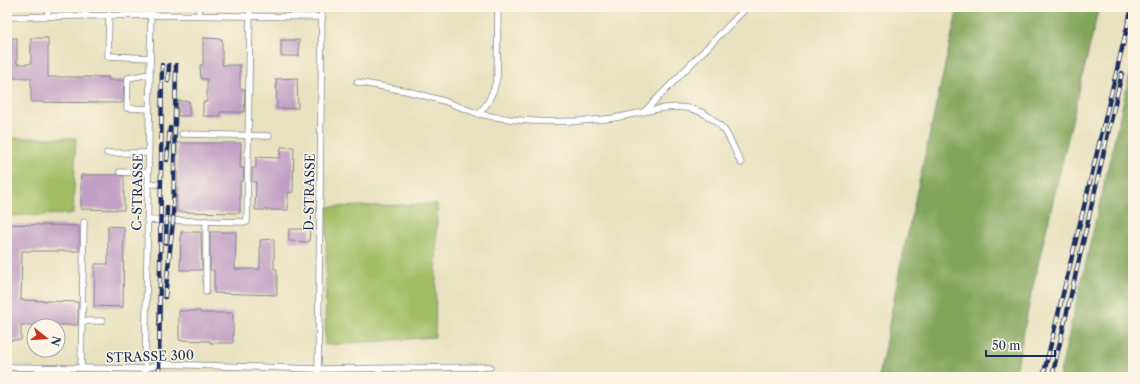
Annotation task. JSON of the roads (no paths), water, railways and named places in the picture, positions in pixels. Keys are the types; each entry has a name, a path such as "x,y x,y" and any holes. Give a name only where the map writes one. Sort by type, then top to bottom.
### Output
{"lane":[{"path":"48,7 48,16"},
{"path":"85,7 85,16"},
{"name":"C-STRASSE","path":"145,377 150,7"},
{"path":"199,7 199,15"},
{"path":"147,220 247,222 250,7"},
{"name":"D-STRASSE","path":"318,377 322,7"},
{"path":"479,114 488,102 494,89 497,77 498,7"},
{"path":"644,112 747,7"},
{"path":"7,17 109,15 322,17"},
{"path":"109,15 108,56 150,58"},
{"path":"149,108 127,108 128,78 150,74"},
{"path":"357,82 407,91 444,101 479,114 504,119 556,121 607,119 674,107 695,110 712,119 725,131 740,164"},
{"path":"182,134 269,136"},
{"path":"107,153 148,153"},
{"path":"120,172 148,173"},
{"path":"148,184 159,184"},
{"path":"206,221 206,292"},
{"path":"81,368 84,222"},
{"path":"82,321 102,321"},
{"name":"STRASSE 300","path":"7,368 145,369 159,364 318,369 490,367"}],"railway":[{"path":"1043,377 1132,7"},
{"path":"159,377 162,65"},
{"path":"168,81 169,65"},
{"path":"165,297 173,221 176,65"},
{"path":"1052,377 1122,73"},
{"path":"167,160 170,128"},
{"path":"166,243 167,207"}]}
